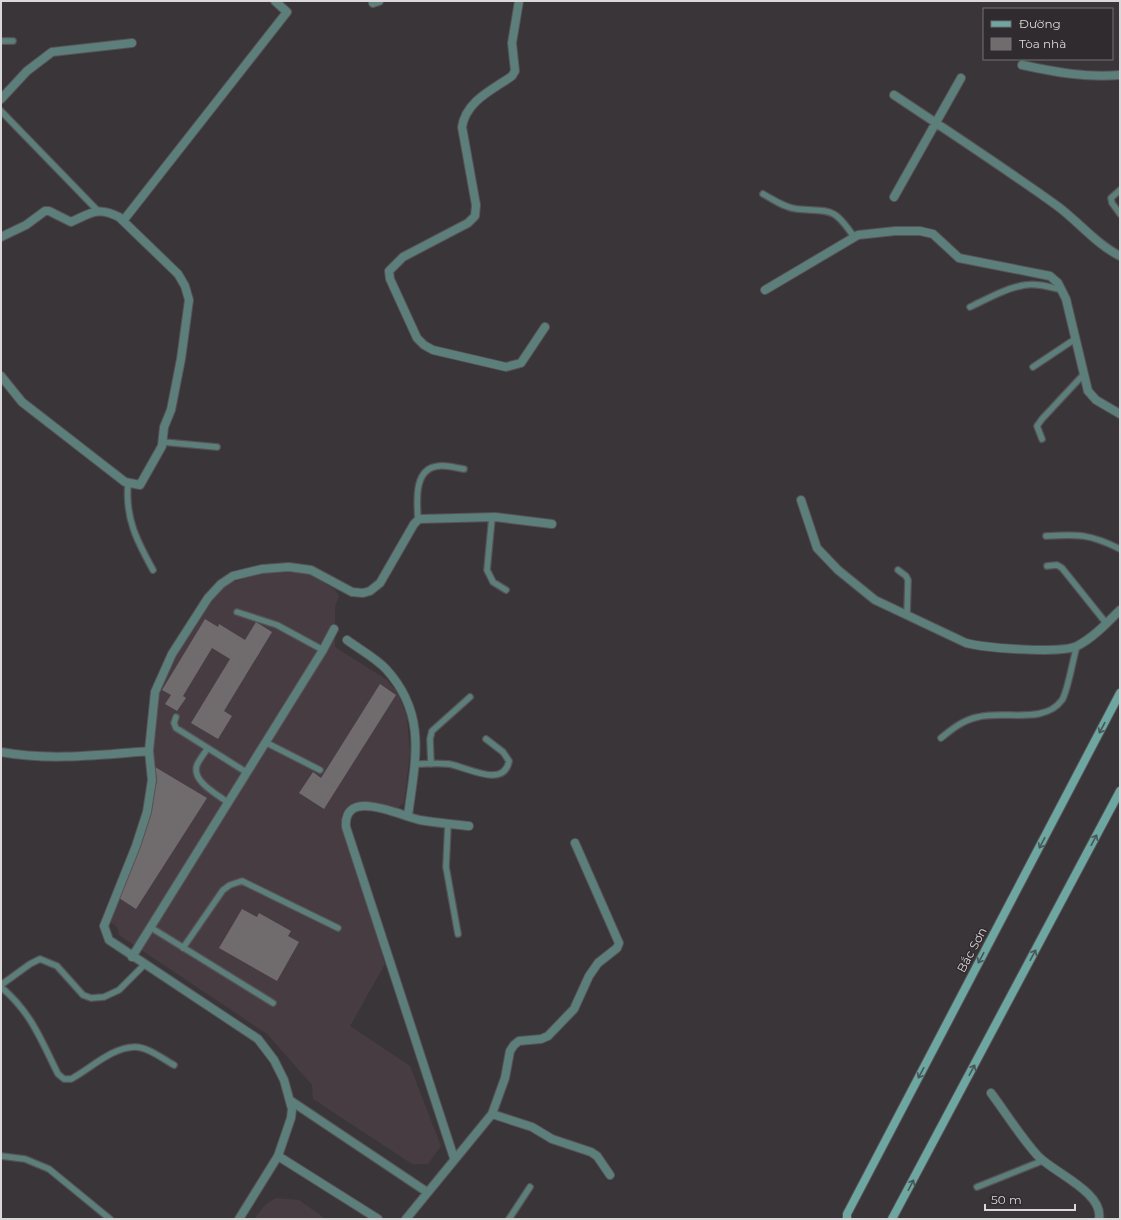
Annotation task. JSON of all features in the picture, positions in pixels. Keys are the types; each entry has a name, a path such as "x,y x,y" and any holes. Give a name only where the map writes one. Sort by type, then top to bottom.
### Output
{"main road":[{"name":"Bắc Sơn","path":"847,1219 847,1214 1120,693"},
{"path":"892,1219 1120,792"}],"street":[{"path":"123,221 287,12 275,1"},
{"path":"519,1 512,43 515,72 512,76 472,105 463,120 462,127 476,205 475,216 468,222 403,257 389,271 390,279 417,338 433,350 506,367 513,366 521,363 545,327"},
{"path":"1,99 28,71 52,52 132,43"},
{"path":"1022,65 1066,75 1120,75"},
{"path":"894,197 961,78"},
{"path":"894,95 1030,187 1066,213 1109,250 1120,256"},
{"path":"1,236 26,225 45,211 49,211 71,222 98,211 107,211 123,221 178,274 188,294 189,309 171,410 164,427 163,442 142,484 138,486 128,484 22,402 1,376"},
{"path":"765,290 854,237 895,231 927,231 933,234 959,258 1050,276 1058,283 1062,290 1088,391 1092,397 1120,414"},
{"path":"801,500 817,548 821,554 875,600 966,643 978,646 1018,650 1067,648 1077,646 1120,610"},
{"path":"239,1219 278,1156 291,1118 291,1101 284,1080 258,1039 108,940 104,926 136,846 146,812 152,780 149,751 155,692 159,679 172,654 208,598 220,584 244,572 289,567 310,570 352,592 363,593 370,591 380,582 418,520 492,517 552,524"},
{"path":"132,957 227,802 323,650 334,629"},
{"path":"346,640 385,668 404,692 417,738 408,816"},
{"path":"1,752 27,757 66,758 149,751"},
{"path":"454,1158 346,827 345,819 349,812 362,806 384,809 418,820 469,826"},
{"path":"406,1219 454,1158 492,1114 500,1097 506,1078 510,1051 519,1041 541,1039 548,1036 574,1009 598,963 617,948 619,944 575,843"},
{"path":"991,1093 1042,1161 1082,1187 1095,1202 1100,1215 1099,1219"},
{"path":"291,1101 427,1192"},
{"path":"492,1114 532,1126 552,1138 591,1152 597,1156 610,1175"},
{"path":"278,1156 378,1219"}],"lane":[{"path":"1,41 13,41"},
{"path":"1,111 98,211"},
{"path":"1120,190 1111,198 1112,203 1120,214"},
{"path":"763,194 784,206 796,209 820,210 835,213 854,237"},
{"path":"970,307 1012,288 1026,284 1062,290"},
{"path":"1033,367 1075,340"},
{"path":"1042,439 1037,426 1083,375"},
{"path":"163,442 217,447"},
{"path":"418,520 417,492 420,480 427,470 440,466 464,469"},
{"path":"128,484 128,509 132,528 139,545 153,570"},
{"path":"492,517 487,570 493,582 506,590"},
{"path":"1046,536 1082,535 1098,538 1120,548"},
{"path":"1047,566 1057,565 1062,568 1106,623"},
{"path":"898,570 908,580 907,615"},
{"path":"237,612 277,625 323,650"},
{"path":"941,738 962,722 979,716 1044,713 1055,707 1063,699 1077,646"},
{"path":"430,764 430,739 432,731 470,697"},
{"path":"176,717 174,723 176,728 207,749 246,772"},
{"path":"415,764 455,765 487,776 504,772 510,761 503,752 486,740"},
{"path":"265,742 320,770"},
{"path":"207,749 196,766 196,775 227,802"},
{"path":"448,824 446,867 458,934"},
{"path":"183,948 216,897 230,885 242,881 338,928"},
{"path":"150,927 273,1004"},
{"path":"144,965 119,990 104,997 91,998 83,995 57,966 40,959 30,964 1,986 16,999 27,1013 37,1030 58,1074 64,1079 72,1080 114,1053 135,1047 147,1050 174,1065"},
{"path":"1,1156 25,1159 49,1169 110,1219"},
{"path":"977,1187 1042,1161"},
{"path":"509,1219 530,1187"}],"shaded area":[{"path":"308,572 335,590 339,596 335,607 335,647 387,680 398,693 407,717 410,753 404,802 397,809 364,801 352,803 344,810 341,816 385,964 350,1026 410,1066 441,1146 428,1164 412,1164 313,1099 312,1085 267,1034 119,935 117,927 110,922 150,812 157,780 153,749 157,691 163,675 222,586 258,573"},
{"path":"276,1198 299,1200 326,1219 254,1219 266,1204"}],"building":[{"path":"205,619 218,627 219,624 245,640 256,622 272,632 224,711 232,716 218,739 191,723 230,659 212,648 183,696 186,698 177,711 165,704 171,695 162,690"},
{"path":"380,684 396,695 324,809 299,793 313,772 321,778"},
{"path":"155,767 207,798 136,909 119,898 150,812 157,780"},
{"path":"242,909 257,917 259,913 291,931 288,936 299,942 277,981 219,948"}]}
